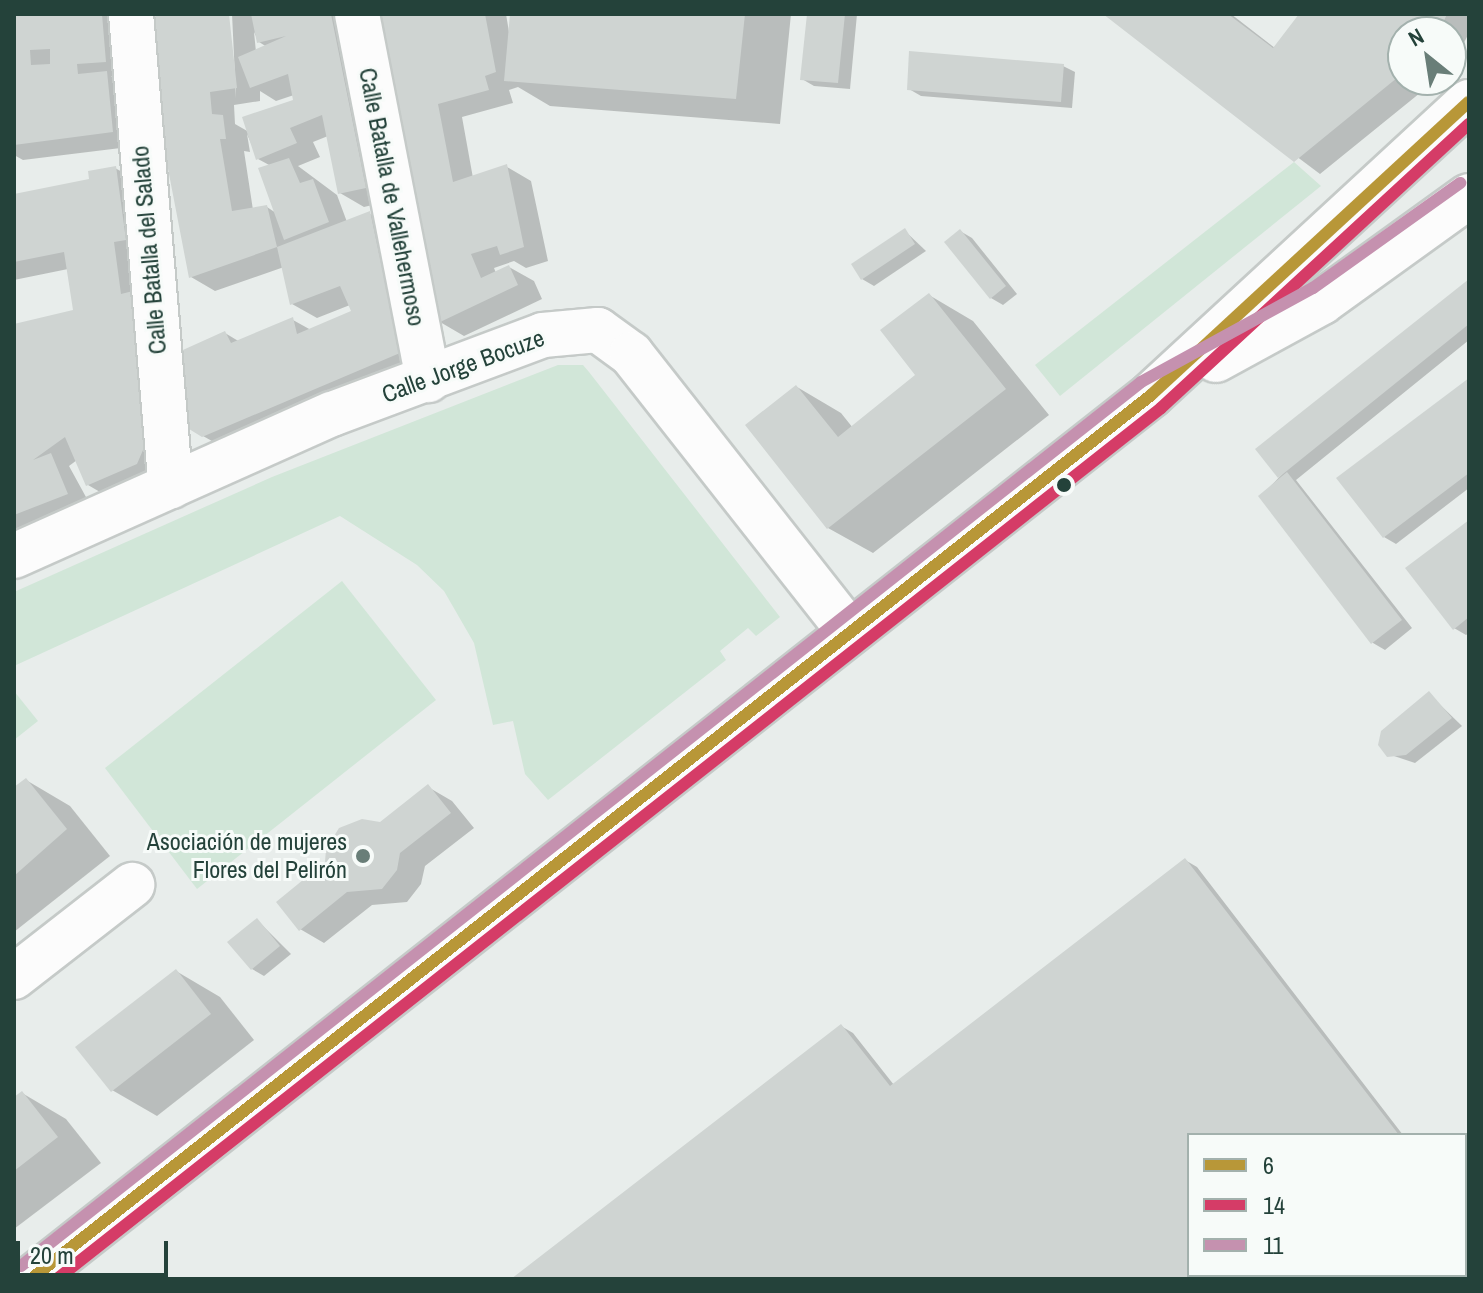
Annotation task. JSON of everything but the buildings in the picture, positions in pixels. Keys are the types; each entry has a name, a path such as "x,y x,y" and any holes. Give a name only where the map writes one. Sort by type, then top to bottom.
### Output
{"main road":[{"name":"Calle Batalla del Salado","path":"131,14 171,486"},
{"name":"Calle Batalla de Vallehermoso","path":"357,14 428,380"},
{"path":"31,1279 1151,395 1469,102"},
{"path":"1151,395 1322,302 1469,196"},
{"name":"Calle Jorge Bocuze","path":"14,556 332,414 571,329 598,330 617,340 850,632"},
{"path":"14,977 132,885"}],"green space":[{"path":"1294,162 1321,186 1060,396 1035,365"},
{"path":"558,365 583,365 780,617 756,636 748,628 720,651 726,660 548,800 525,774 513,721 493,725 474,643 444,591 417,565 340,516 14,666 14,592 272,477"},
{"path":"342,581 436,700 197,889 105,768"},
{"path":"14,691 38,721 14,740"}],"transit line":[{"name":"6","path":"31,1279 1151,395 1469,102"},
{"name":"14","path":"57,1279 1161,408 1469,124"},
{"name":"11","path":"21,1266 1141,382 1313,288 1460,183"}],"place":[{"name":"Asociación de mujeres Flores del Pelirón","path":"363,856"}]}
